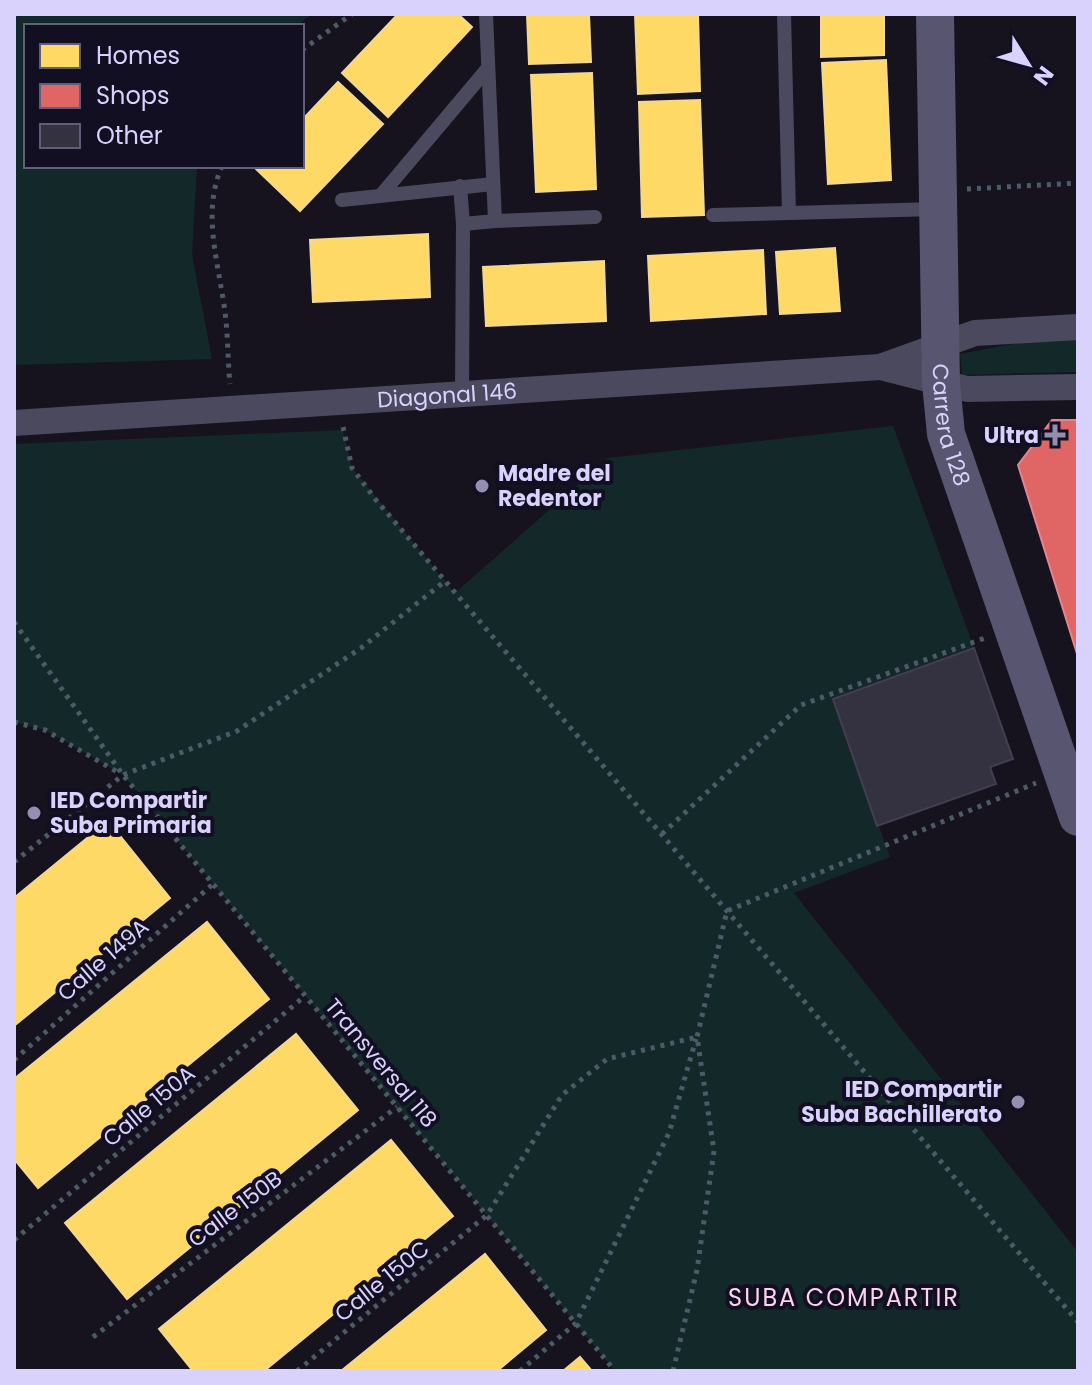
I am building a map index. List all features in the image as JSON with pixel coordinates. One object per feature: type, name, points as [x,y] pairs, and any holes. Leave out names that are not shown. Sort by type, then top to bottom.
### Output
[{"type":"street","name":"Carrera 128","points":[[935,14],[941,383],[946,434],[1078,817]]},
{"type":"street","name":"Diagonal 146","points":[[14,423],[880,367],[975,333],[1078,327]]},
{"type":"street","name":"Diagonal 146","points":[[880,367],[941,383],[991,391],[1078,387]]},
{"type":"lane","points":[[486,14],[495,221]]},
{"type":"lane","points":[[784,14],[789,213]]},
{"type":"lane","points":[[382,194],[488,68]]},
{"type":"lane","points":[[342,200],[493,184]]},
{"type":"lane","points":[[460,186],[463,224],[462,394]]},
{"type":"lane","points":[[713,215],[789,213],[940,200]]},
{"type":"lane","points":[[463,224],[595,217]]},
{"type":"path","points":[[304,49],[352,14]]},
{"type":"path","points":[[221,168],[215,182],[212,236],[226,319],[231,409]]},
{"type":"path","points":[[940,200],[1078,183]]},
{"type":"path","points":[[343,402],[344,440],[352,468],[1078,1322]]},
{"type":"path","points":[[14,862],[123,775],[237,731],[361,648],[445,581]]},
{"type":"path","name":"Transversal 118","points":[[14,622],[123,775],[615,1371]]},
{"type":"path","points":[[662,834],[801,705],[1012,627]]},
{"type":"path","points":[[14,722],[45,730],[123,775]]},
{"type":"path","points":[[727,911],[1062,772]]},
{"type":"path","name":"Calle 149A","points":[[14,1060],[213,884]]},
{"type":"path","points":[[520,1371],[576,1323],[669,1133],[697,1037],[727,911]]},
{"type":"path","name":"Calle 150A","points":[[14,1240],[305,996]]},
{"type":"path","points":[[673,1371],[697,1270],[714,1151],[697,1037]]},
{"type":"path","name":"Calle 150C","points":[[297,1371],[487,1215],[562,1095],[607,1059],[697,1037]]},
{"type":"path","name":"Calle 150B","points":[[93,1337],[397,1107]]},
{"type":"green space","points":[[14,14],[312,14],[299,24],[24,24],[24,168],[197,168],[192,255],[212,359],[14,365]]},
{"type":"green space","points":[[1078,338],[1078,372],[962,375],[960,354],[1034,340]]},
{"type":"green space","points":[[893,426],[974,648],[833,699],[890,857],[794,893],[1078,1252],[1078,1371],[615,1371],[123,775],[45,730],[14,722],[14,444],[343,430],[352,468],[455,593],[608,458]]},
{"type":"building: Homes","points":[[398,14],[458,14],[472,27],[388,117],[342,73]]},
{"type":"building: Homes","points":[[527,14],[589,14],[591,62],[529,64]]},
{"type":"building: Homes","points":[[635,14],[698,14],[700,91],[638,94]]},
{"type":"building: Homes","points":[[821,14],[884,14],[884,55],[821,57]]},
{"type":"building: Homes","points":[[886,60],[891,180],[828,184],[822,63]]},
{"type":"building: Homes","points":[[592,73],[596,189],[536,192],[531,75]]},
{"type":"building: Homes","points":[[338,82],[383,124],[300,211],[256,169],[304,168],[304,118]]},
{"type":"building: Homes","points":[[700,100],[704,215],[642,217],[639,102]]},
{"type":"building: Homes","points":[[428,234],[430,297],[313,302],[310,240]]},
{"type":"building: Homes","points":[[835,248],[840,311],[780,314],[776,252]]},
{"type":"building: Homes","points":[[763,250],[766,314],[651,321],[648,256]]},
{"type":"building: Homes","points":[[604,261],[606,321],[486,326],[483,267]]},
{"type":"building: Homes","points":[[108,821],[170,898],[14,1026],[14,898]]},
{"type":"building: Homes","points":[[207,922],[269,999],[38,1188],[14,1159],[14,1079]]},
{"type":"building: Homes","points":[[296,1034],[358,1110],[127,1299],[65,1223]]},
{"type":"building: Homes","points":[[391,1140],[453,1216],[264,1371],[193,1371],[159,1329]]},
{"type":"building: Homes","points":[[485,1254],[546,1330],[497,1371],[341,1371]]},
{"type":"building: Homes","points":[[580,1357],[592,1371],[563,1371]]},
{"type":"building: Shops","points":[[1052,420],[1078,420],[1078,657],[1018,465]]},
{"type":"building: Other","points":[[974,648],[1013,759],[990,767],[996,784],[877,826],[833,699]]},
{"type":"place","name":"Ultra","points":[[1055,435]]},
{"type":"place","name":"Madre del Redentor","points":[[482,486]]},
{"type":"place","name":"IED Compartir Suba Primaria","points":[[34,813]]},
{"type":"place","name":"IED Compartir Suba Bachillerato","points":[[1018,1102]]},
{"type":"district","name":"SUBA COMPARTIR","points":[[844,1297]]}]
